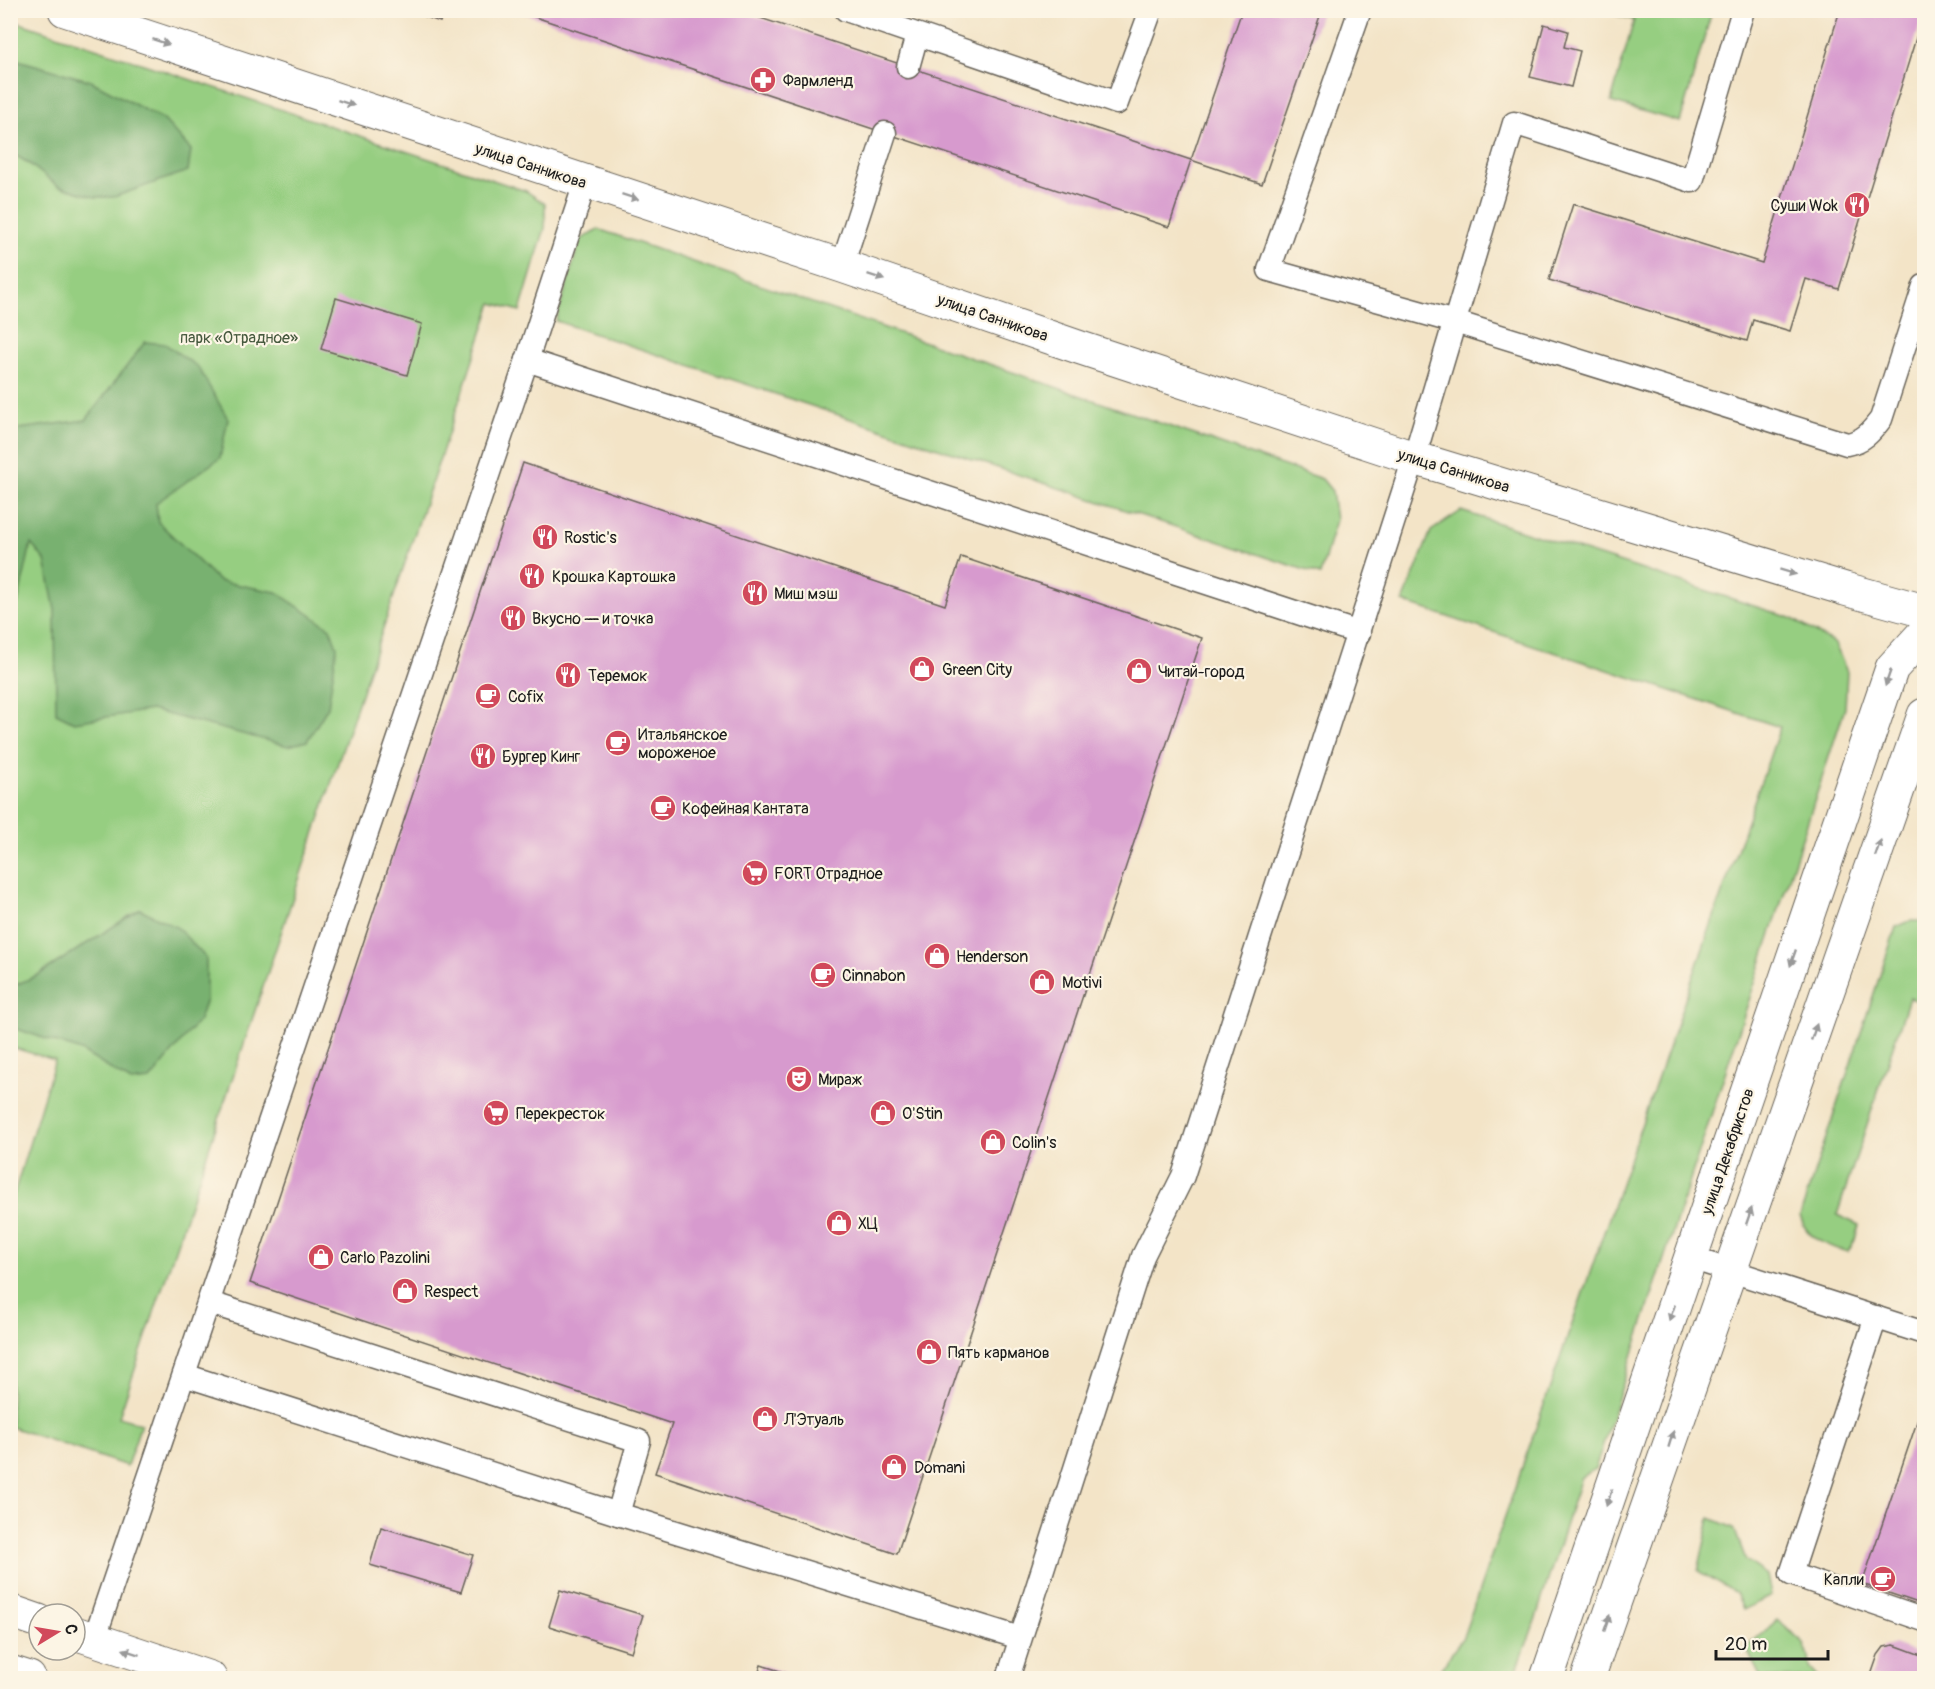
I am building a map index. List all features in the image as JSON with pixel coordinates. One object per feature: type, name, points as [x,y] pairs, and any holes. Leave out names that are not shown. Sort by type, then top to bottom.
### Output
[{"type":"main road","name":"улица Санникова","points":[[65,10],[125,20],[585,183],[842,266],[1414,458],[1924,611]]},
{"type":"main road","name":"улица Декабристов","points":[[1547,1678],[1892,668],[1924,633]]},
{"type":"main road","points":[[1587,1678],[1924,714]]},
{"type":"main road","points":[[10,1611],[27,1617]]},
{"type":"main road","points":[[87,1638],[210,1678]]},
{"type":"main road","points":[[10,1672],[29,1678]]},
{"type":"lane","points":[[846,10],[1117,103],[1151,10]]},
{"type":"lane","points":[[1360,10],[1269,270],[1455,322],[1847,444],[1868,436],[1881,419],[1924,286]]},
{"type":"lane","points":[[1008,1678],[1143,1256],[1183,1176],[1359,633],[1514,123],[1692,181],[1743,10]]},
{"type":"lane","points":[[908,67],[917,35]]},
{"type":"lane","points":[[842,266],[885,133]]},
{"type":"lane","points":[[87,1632],[210,1303],[585,183]]},
{"type":"lane","points":[[527,360],[1359,633]]},
{"type":"lane","points":[[1691,1258],[1924,1333]]},
{"type":"lane","points":[[210,1303],[639,1441],[618,1514]]},
{"type":"lane","points":[[1876,1317],[1791,1574],[1924,1620]]},
{"type":"lane","points":[[184,1375],[618,1514],[1020,1638]]},
{"type":"green space","points":[[1602,11],[1712,11],[1680,122],[1611,102],[1634,20]]},
{"type":"green space","name":"парк «Отрадное»","points":[[11,20],[526,191],[545,204],[545,228],[520,311],[492,303],[119,1417],[141,1424],[127,1466],[11,1427],[11,1203],[55,1060],[10,1047]]},
{"type":"green space","points":[[11,58],[91,81],[164,120],[191,150],[188,171],[114,197],[95,197],[58,186],[27,162],[11,153]]},
{"type":"green space","points":[[598,229],[1322,479],[1332,491],[1336,520],[1320,575],[556,321],[580,240]]},
{"type":"green space","points":[[145,342],[165,344],[198,367],[228,419],[220,458],[156,503],[158,522],[219,581],[276,592],[330,628],[337,647],[328,707],[307,741],[288,746],[151,710],[74,722],[56,713],[55,610],[45,560],[31,544],[18,602],[11,613],[11,430],[86,420]]},
{"type":"green space","points":[[1461,511],[1791,618],[1835,644],[1847,672],[1845,708],[1595,1469],[1581,1477],[1534,1624],[1514,1678],[1432,1678],[1463,1637],[1780,727],[1403,602],[1431,531]]},
{"type":"green space","points":[[140,909],[178,928],[206,958],[206,1000],[199,1020],[150,1080],[131,1082],[81,1051],[11,1027],[11,984],[18,984],[38,975]]},
{"type":"green space","points":[[1910,921],[1924,921],[1924,1003],[1909,998],[1837,1215],[1859,1225],[1855,1240],[1848,1252],[1819,1241],[1805,1227],[1800,1216],[1896,927]]},
{"type":"green space","points":[[1710,1518],[1734,1528],[1746,1560],[1767,1575],[1771,1596],[1743,1610],[1736,1593],[1698,1571]]},
{"type":"green space","points":[[1777,1620],[1803,1642],[1809,1657],[1810,1668],[1819,1678],[1761,1678],[1746,1648]]},
{"type":"building","points":[[407,10],[444,10],[440,22]]},
{"type":"building","points":[[514,10],[736,10],[1191,160],[1169,227]]},
{"type":"building","points":[[1242,10],[1322,10],[1262,184],[1191,160]]},
{"type":"building","points":[[1840,10],[1924,10],[1924,12],[1839,289],[1806,279],[1790,331],[1753,320],[1747,341],[1549,280],[1573,204],[1762,263]]},
{"type":"building","points":[[1544,24],[1568,31],[1564,47],[1580,51],[1571,87],[1530,77]]},
{"type":"building","points":[[336,298],[422,324],[407,375],[321,349]]},
{"type":"building","name":"FORT Отрадное","points":[[523,463],[945,605],[961,557],[1202,638],[897,1554],[655,1473],[672,1424],[250,1283]]},
{"type":"building","points":[[1924,1401],[1924,1605],[1862,1584]]},
{"type":"building","points":[[381,1527],[473,1555],[461,1592],[370,1565]]},
{"type":"building","points":[[560,1590],[643,1615],[631,1652],[549,1626]]},
{"type":"building","points":[[1894,1645],[1924,1656],[1924,1678],[1870,1678],[1878,1655],[1884,1647]]},
{"type":"building","points":[[761,1665],[802,1678],[757,1678]]},
{"type":"place","name":"Фармленд","points":[[763,80]]},
{"type":"place","name":"Суши Wok","points":[[1857,205]]},
{"type":"place","name":"Rostic's","points":[[545,537]]},
{"type":"place","name":"Крошка Картошка","points":[[532,576]]},
{"type":"place","name":"Миш мэш","points":[[755,593]]},
{"type":"place","name":"Вкусно — и точка","points":[[513,618]]},
{"type":"place","name":"Green City","points":[[922,669]]},
{"type":"place","name":"Читай-город","points":[[1139,671]]},
{"type":"place","name":"Теремок","points":[[568,675]]},
{"type":"place","name":"Cofix","points":[[488,696]]},
{"type":"place","name":"Итальянское мороженое","points":[[618,743]]},
{"type":"place","name":"Бургер Кинг","points":[[483,756]]},
{"type":"place","name":"Кофейная Кантата","points":[[663,808]]},
{"type":"place","name":"FORT Отрадное","points":[[755,873]]},
{"type":"place","name":"Henderson","points":[[937,956]]},
{"type":"place","name":"Cinnabon","points":[[823,975]]},
{"type":"place","name":"Motivi","points":[[1042,982]]},
{"type":"place","name":"Мираж","points":[[799,1079]]},
{"type":"place","name":"Перекресток","points":[[496,1113]]},
{"type":"place","name":"O'Stin","points":[[883,1113]]},
{"type":"place","name":"Colin's","points":[[993,1142]]},
{"type":"place","name":"ХЦ","points":[[839,1223]]},
{"type":"place","name":"Carlo Pazolini","points":[[321,1257]]},
{"type":"place","name":"Respect","points":[[405,1291]]},
{"type":"place","name":"Пять карманов","points":[[929,1352]]},
{"type":"place","name":"Л'Этуаль","points":[[765,1419]]},
{"type":"place","name":"Domani","points":[[894,1467]]},
{"type":"place","name":"Капли","points":[[1883,1579]]}]
